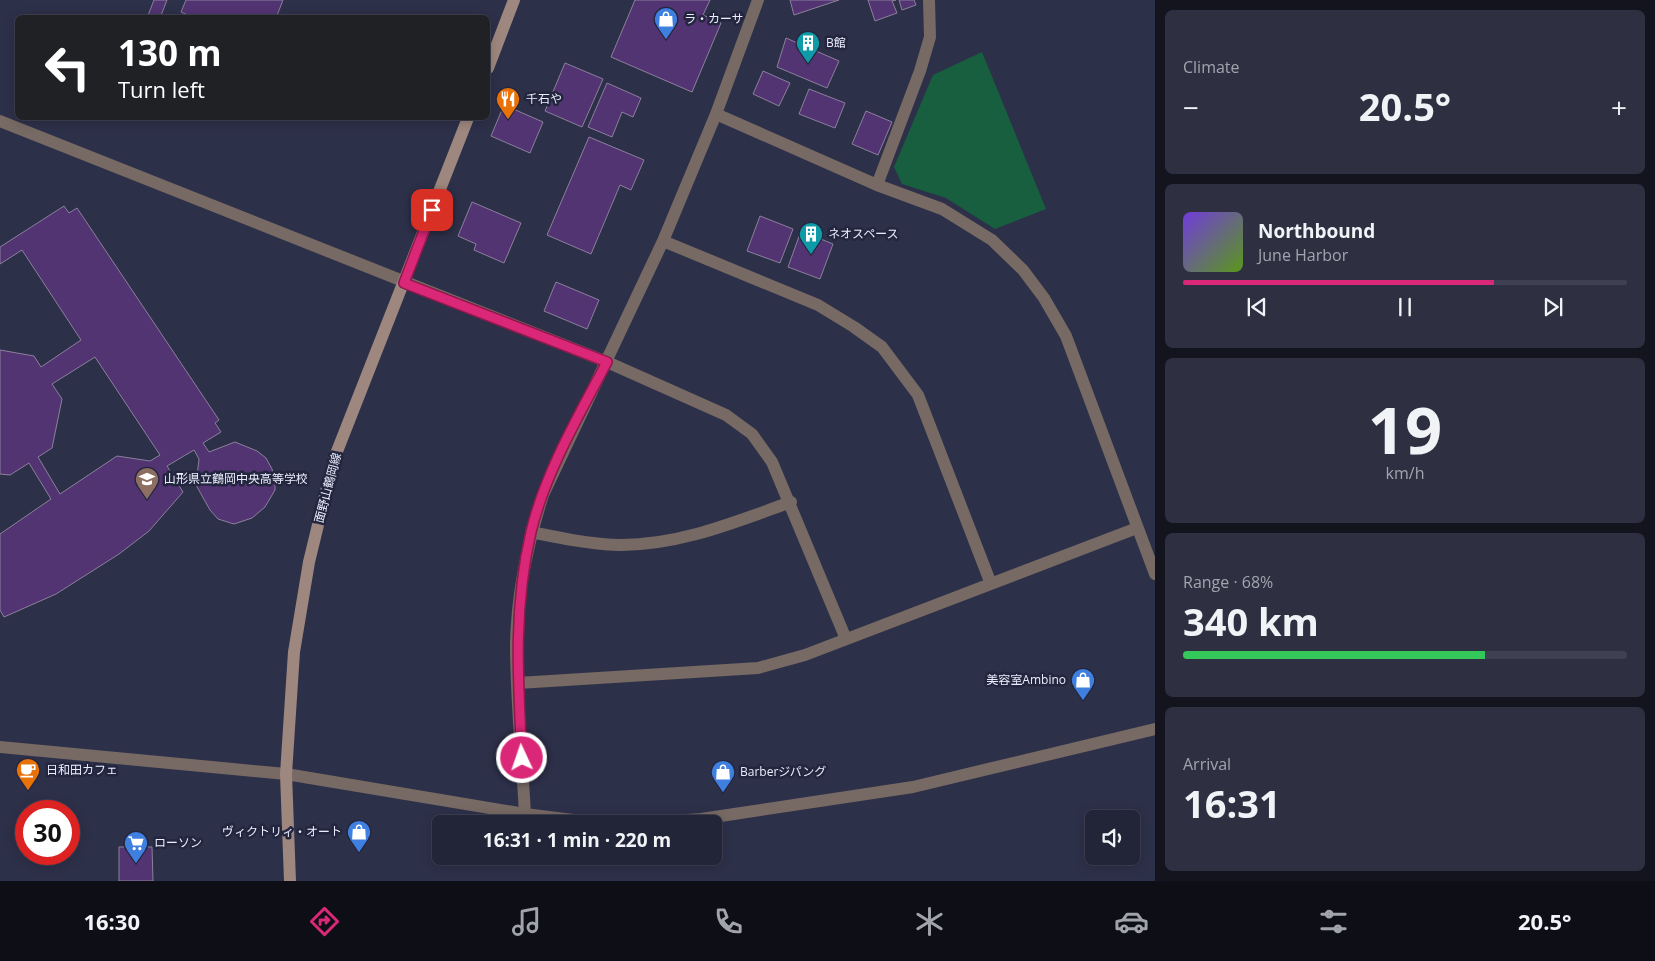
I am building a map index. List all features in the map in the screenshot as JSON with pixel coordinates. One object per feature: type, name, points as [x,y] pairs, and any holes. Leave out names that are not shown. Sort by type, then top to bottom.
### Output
[{"type":"main road","points":[[490,63],[514,0]]},
{"type":"main road","name":"面野山鶴岡線","points":[[290,881],[286,774],[294,652],[311,552],[334,458],[467,120]]},
{"type":"street","points":[[525,814],[516,643],[521,592],[531,532],[543,495],[663,241],[716,114],[758,0]]},
{"type":"street","points":[[877,185],[920,71],[930,37],[929,0]]},
{"type":"street","points":[[716,114],[877,185],[942,209],[992,240],[1023,270],[1044,298],[1066,336],[1136,528],[1155,574]]},
{"type":"street","points":[[0,121],[607,362],[726,415],[752,434],[772,462],[791,502],[846,639]]},
{"type":"street","points":[[663,241],[818,306],[854,327],[882,347],[918,395],[991,584]]},
{"type":"street","points":[[531,532],[569,540],[618,545],[665,541],[716,528],[791,502]]},
{"type":"street","points":[[518,683],[758,668],[805,655],[1136,528]]},
{"type":"street","points":[[722,816],[801,806],[914,787],[1155,729]]},
{"type":"street","points":[[0,747],[286,774],[533,815]]},
{"type":"green space","points":[[982,52],[1046,209],[995,229],[946,198],[902,184],[894,167],[933,75]]},
{"type":"building","points":[[154,0],[167,0],[161,15],[148,15]]},
{"type":"building","points":[[186,0],[283,0],[277,15],[188,15],[181,12]]},
{"type":"building","name":"ラ・カーサ","points":[[635,0],[710,0],[703,15],[721,23],[692,92],[611,57]]},
{"type":"building","points":[[790,0],[839,0],[794,15]]},
{"type":"building","points":[[868,0],[896,0],[892,1],[897,13],[875,21]]},
{"type":"building","points":[[899,0],[914,0],[916,5],[902,10]]},
{"type":"building","name":"B館","points":[[786,38],[839,61],[827,88],[777,67]]},
{"type":"building","points":[[565,63],[603,79],[582,127],[545,111]]},
{"type":"building","points":[[763,71],[790,83],[779,106],[753,94]]},
{"type":"building","points":[[607,83],[641,98],[633,117],[622,112],[612,137],[588,127]]},
{"type":"building","points":[[809,89],[845,103],[835,128],[799,114]]},
{"type":"building","points":[[504,105],[543,122],[530,153],[491,136]]},
{"type":"building","points":[[866,111],[892,122],[878,155],[852,144]]},
{"type":"building","points":[[589,137],[644,160],[631,190],[620,185],[591,254],[547,235]]},
{"type":"building","points":[[472,202],[521,223],[504,263],[474,250],[476,244],[458,236]]},
{"type":"building","points":[[64,206],[69,213],[77,208],[219,420],[215,423],[221,432],[203,443],[209,452],[235,442],[257,451],[266,458],[272,469],[275,490],[265,507],[252,518],[234,524],[218,519],[210,510],[196,485],[199,459],[194,450],[167,466],[183,492],[149,531],[119,554],[56,594],[4,617],[0,610],[0,534],[51,499],[29,463],[10,475],[0,474],[0,350],[34,356],[41,367],[81,340],[22,250],[0,264],[0,247]],"holes":[[[95,357],[160,455],[150,461],[117,456],[60,494],[38,457],[52,448],[62,399],[52,384]]]},
{"type":"building","points":[[760,216],[793,229],[780,263],[747,251]]},
{"type":"building","name":"ネオスペース","points":[[801,231],[833,244],[820,279],[788,267]]},
{"type":"building","points":[[556,282],[599,300],[587,329],[544,311]]},
{"type":"building","name":"ローソン","points":[[119,847],[152,847],[153,881],[119,881]]},
{"type":"place","name":"ラ・カーサ","points":[[666,40]]},
{"type":"place","name":"B館","points":[[808,64]]},
{"type":"place","name":"千石や","points":[[508,120]]},
{"type":"place","name":"ネオスペース","points":[[811,255]]},
{"type":"place","name":"山形県立鶴岡中央高等学校","points":[[147,500]]},
{"type":"place","name":"美容室Ambino","points":[[1083,701]]},
{"type":"place","name":"日和田カフェ","points":[[28,791]]},
{"type":"place","name":"Barberジパング","points":[[723,793]]},
{"type":"place","name":"ヴィクトリィ・オート","points":[[359,853]]},
{"type":"place","name":"ローソン","points":[[136,864]]},
{"type":"route","points":[[432,210],[404,283],[607,362],[578,418],[543,495],[531,532],[521,592],[516,643],[522,758]]}]
